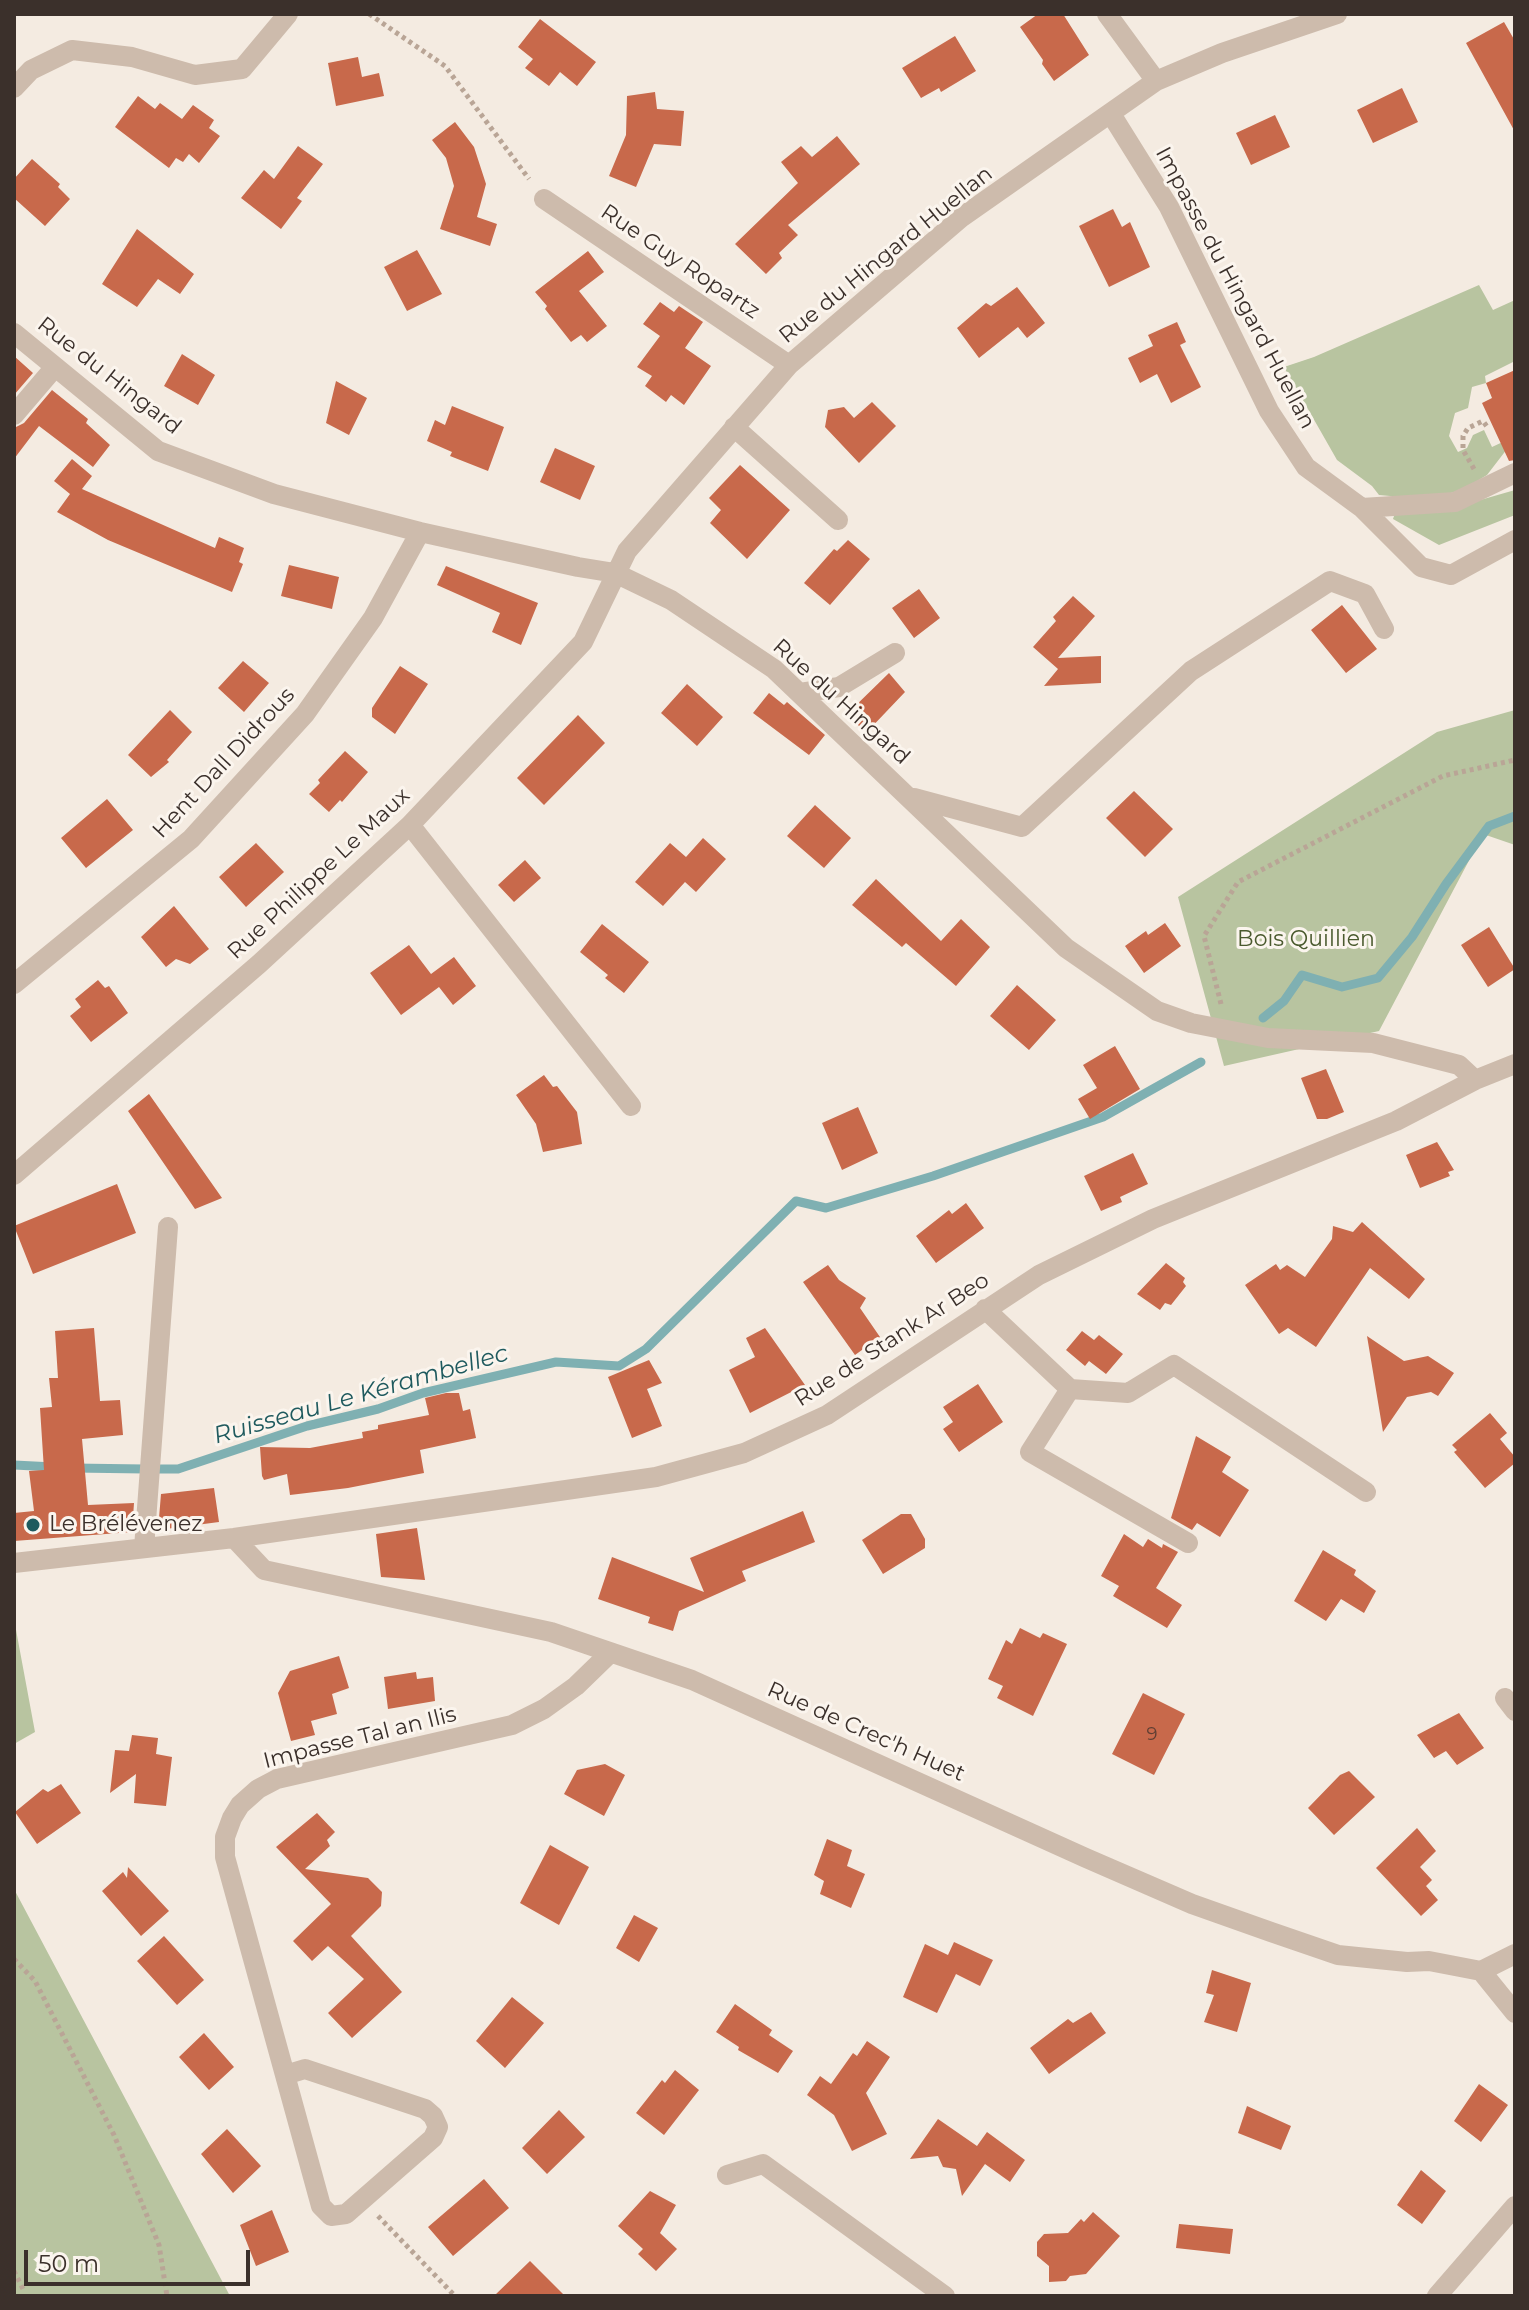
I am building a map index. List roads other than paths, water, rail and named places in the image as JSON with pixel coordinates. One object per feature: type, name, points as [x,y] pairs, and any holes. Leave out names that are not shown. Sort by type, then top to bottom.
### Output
[{"type":"street","points":[[14,88],[31,70],[72,50],[132,57],[195,75],[242,69],[288,14]]},
{"type":"street","points":[[1107,14],[1156,81]]},
{"type":"street","name":"Rue du Hingard Huellan","points":[[615,573],[627,551],[789,365],[962,217],[1156,81],[1222,53],[1337,14]]},
{"type":"street","name":"Impasse du Hingard Huellan","points":[[1111,114],[1169,207],[1269,411],[1306,467],[1362,508],[1421,567],[1451,575],[1515,540]]},
{"type":"street","name":"Rue Guy Ropartz","points":[[544,199],[789,365]]},
{"type":"street","name":"Rue du Hingard","points":[[14,333],[158,451],[274,494],[420,532],[615,573],[671,600],[774,669],[1066,948],[1157,1011],[1191,1023],[1268,1038],[1373,1043],[1459,1065],[1475,1080]]},
{"type":"street","points":[[14,415],[55,367]]},
{"type":"street","points":[[734,427],[838,520]]},
{"type":"street","points":[[1362,508],[1415,507],[1455,502],[1514,474]]},
{"type":"street","name":"Hent Dall Didrous","points":[[14,984],[191,839],[305,714],[373,618],[420,532]]},
{"type":"street","name":"Rue Philippe Le Maux","points":[[14,1175],[259,964],[410,825],[583,642],[615,573]]},
{"type":"street","points":[[910,797],[1022,827],[1191,671],[1330,581],[1365,594],[1384,629]]},
{"type":"street","points":[[800,693],[839,687],[895,653]]},
{"type":"street","points":[[410,825],[631,1106]]},
{"type":"street","name":"Rue de Stank Ar Beo","points":[[14,1563],[234,1538],[656,1477],[744,1453],[827,1415],[1039,1275],[1153,1219],[1396,1121],[1475,1080],[1515,1064]]},
{"type":"street","points":[[144,1548],[168,1227]]},
{"type":"street","points":[[985,1309],[1070,1389],[1128,1393],[1174,1365],[1366,1492]]},
{"type":"street","points":[[1070,1389],[1030,1452],[1188,1543]]},
{"type":"street","name":"Rue de Crec'h Huet","points":[[234,1538],[264,1570],[551,1632],[692,1680],[1192,1904],[1338,1955],[1407,1962],[1429,1961],[1481,1971]]},
{"type":"street","name":"Impasse Tal an Ilis","points":[[285,2075],[305,2069],[425,2109],[438,2127],[433,2138],[346,2214],[331,2216],[321,2206],[225,1857],[225,1837],[240,1805],[258,1789],[277,1779],[512,1725],[544,1709],[576,1686],[610,1653]]},
{"type":"street","points":[[1515,1954],[1481,1971],[1515,2013]]},
{"type":"street","points":[[727,2175],[763,2164],[945,2296]]},
{"type":"street","points":[[1437,2296],[1515,2206]]},
{"type":"waterway","name":"Ruisseau Le Kérambellec","points":[[1263,1018],[1284,1001],[1302,975],[1342,987],[1378,978],[1412,937],[1489,826],[1515,816]]},
{"type":"waterway","name":"Ruisseau Le Kérambellec","points":[[158,1469],[178,1469],[307,1426],[378,1409],[423,1393],[556,1362],[619,1366],[646,1349],[796,1201],[826,1208],[933,1176],[1103,1117],[1201,1062]]},
{"type":"waterway","name":"Ruisseau Le Kérambellec","points":[[14,1465],[54,1467]]},
{"type":"waterway","name":"Ruisseau Le Kérambellec","points":[[73,1468],[145,1469]]},
{"type":"place","name":"Le Brélévenez","points":[[33,1525]]},
{"type":"park label","name":"Bois Quillien","points":[[1306,940]]}]
